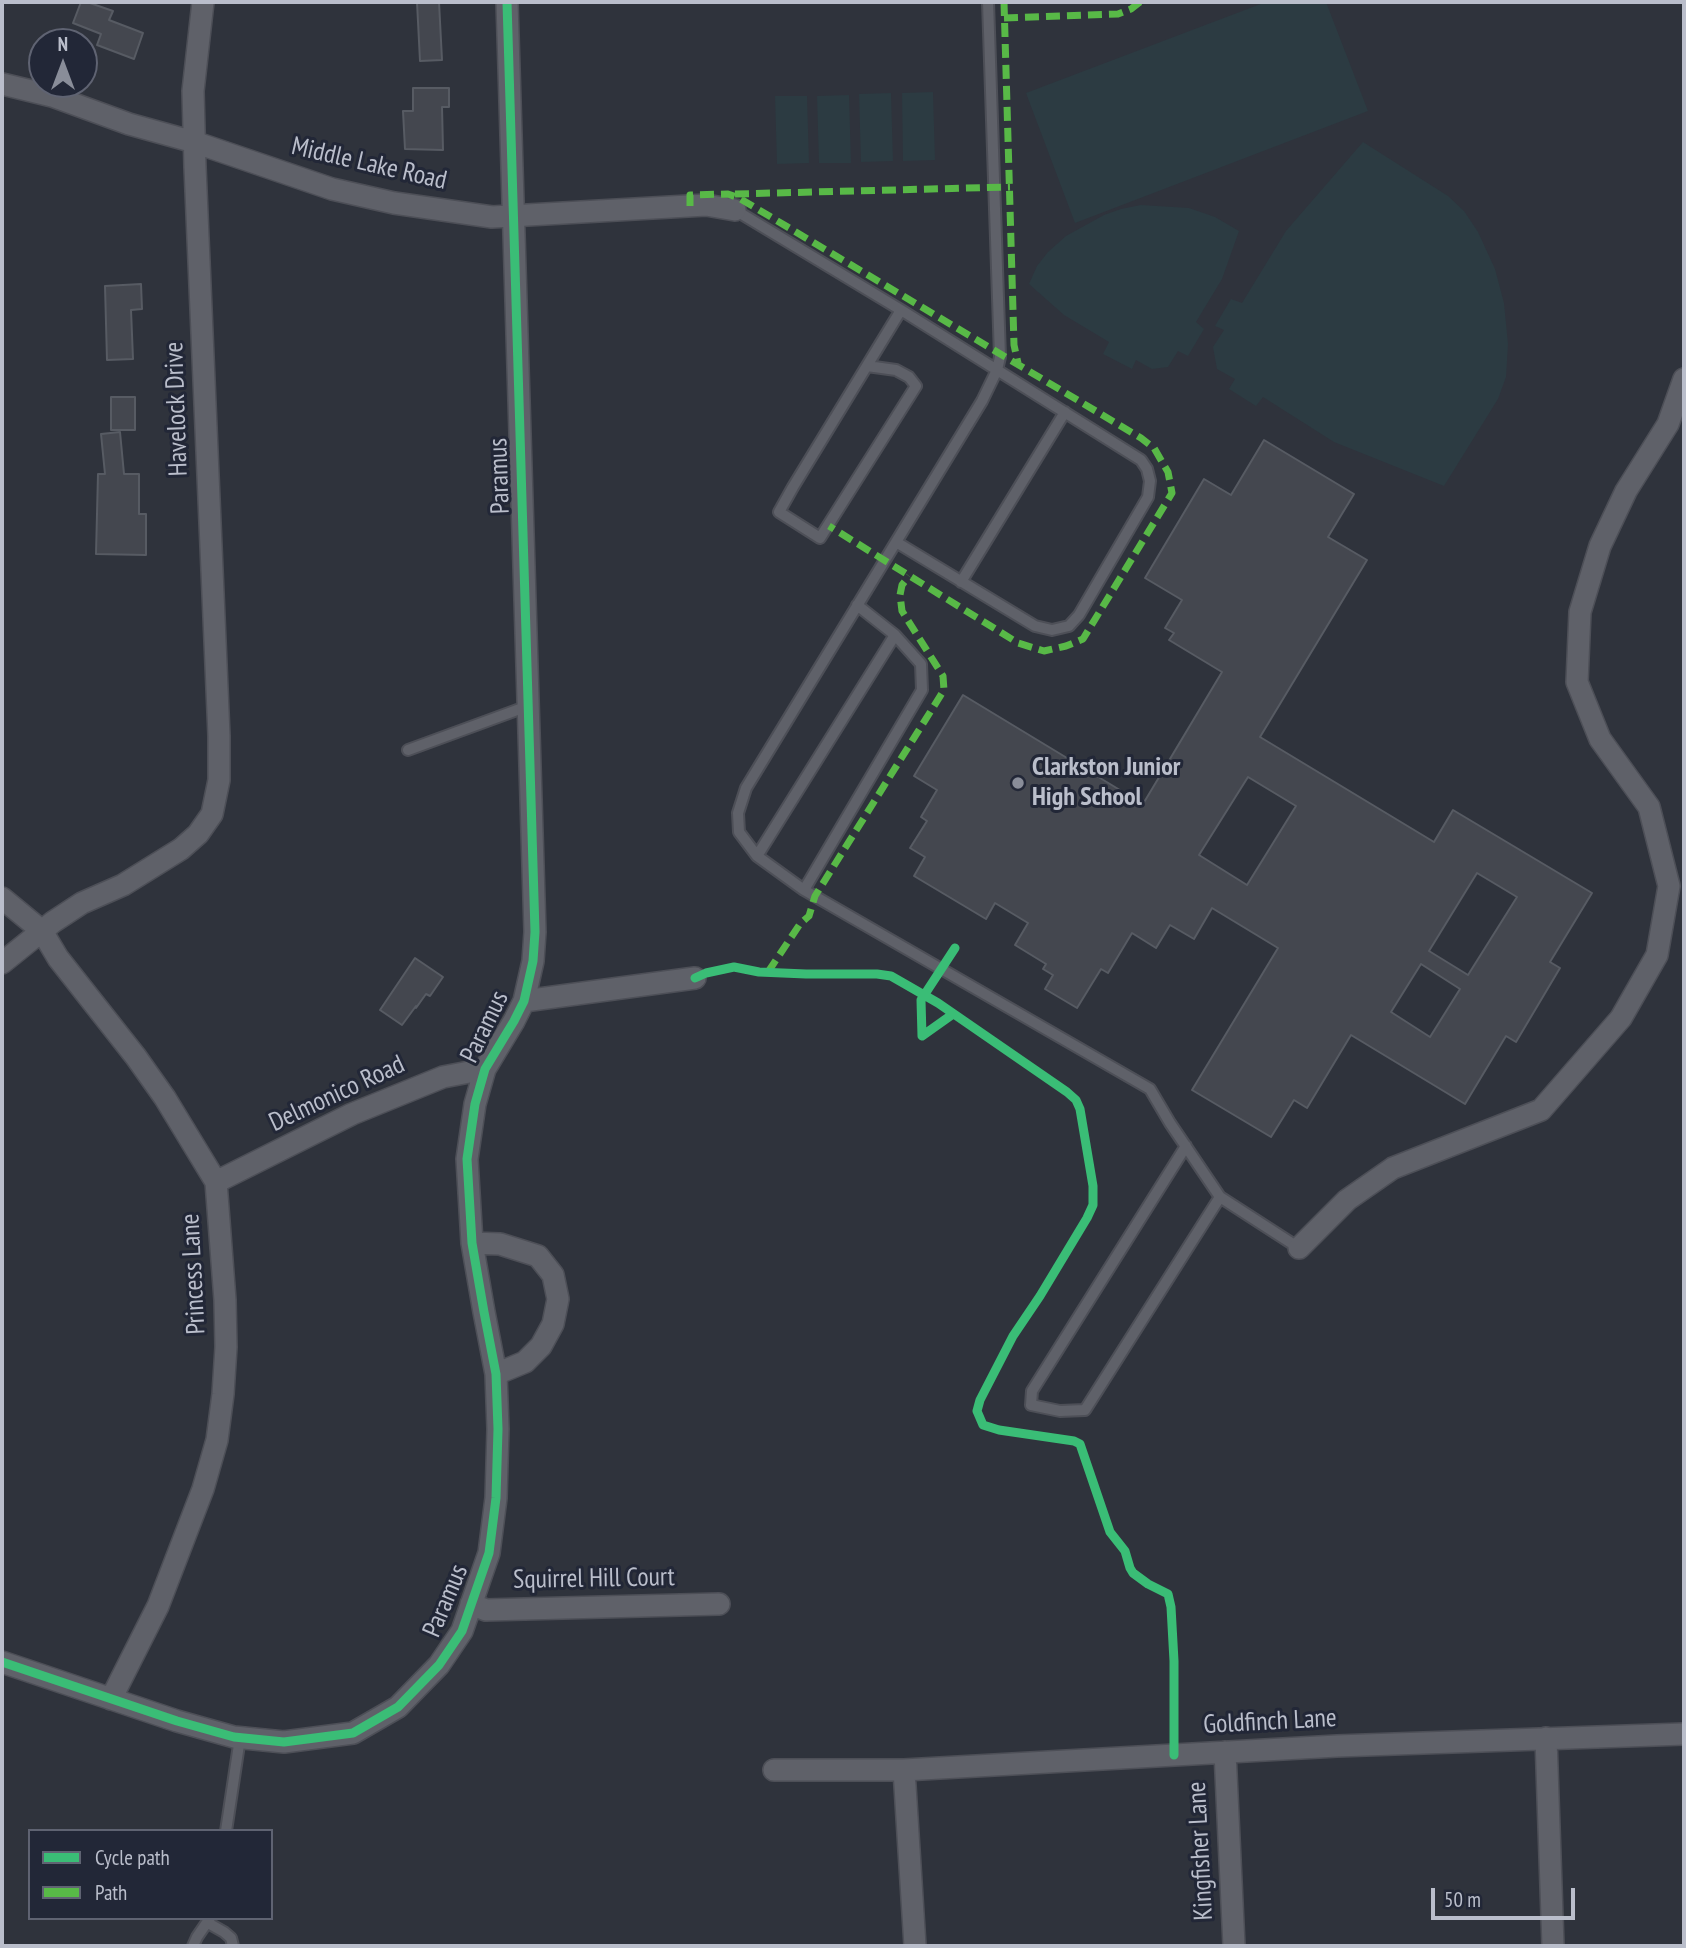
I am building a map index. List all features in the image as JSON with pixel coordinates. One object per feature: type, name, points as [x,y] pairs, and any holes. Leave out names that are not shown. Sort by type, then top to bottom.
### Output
[{"type":"street","name":"Havelock Drive","points":[[42,931],[82,903],[123,885],[181,849],[198,834],[212,814],[219,780],[193,91],[204,2]]},
{"type":"street","name":"Paramus","points":[[2,1662],[177,1721],[240,1738],[284,1742],[353,1732],[398,1707],[439,1665],[462,1631],[489,1553],[496,1498],[496,1374],[472,1243],[467,1159],[475,1104],[485,1069],[524,1001],[533,961],[535,932],[507,2]]},
{"type":"street","name":"Middle Lake Road","points":[[2,84],[52,96],[129,124],[194,142],[332,189],[394,203],[492,217],[706,205],[735,210]]},
{"type":"street","points":[[1299,1248],[1347,1200],[1393,1168],[1541,1110],[1620,1018],[1657,955],[1669,886],[1649,807],[1600,739],[1577,681],[1580,612],[1600,546],[1626,491],[1668,424],[1684,379]]},
{"type":"street","name":"Princess Lane","points":[[2,898],[42,931],[58,958],[144,1067],[216,1182],[226,1347],[217,1440],[203,1489],[159,1606],[111,1699]]},
{"type":"street","points":[[2,963],[42,931]]},
{"type":"street","points":[[524,1001],[695,978]]},
{"type":"street","name":"Delmonico Road","points":[[216,1182],[352,1114],[443,1077],[485,1069]]},
{"type":"street","points":[[472,1243],[500,1244],[538,1256],[553,1275],[558,1299],[553,1324],[541,1346],[526,1362],[496,1374]]},
{"type":"street","name":"Squirrel Hill Court","points":[[471,1604],[486,1609],[719,1604]]},
{"type":"street","name":"Goldfinch Lane","points":[[774,1770],[904,1770],[1225,1752],[1684,1734]]},
{"type":"street","points":[[1546,1738],[1553,1946]]},
{"type":"street","name":"Kingfisher Lane","points":[[1225,1752],[1234,1946]]},
{"type":"street","points":[[904,1770],[915,1946]]},
{"type":"lane","points":[[988,2],[1000,357],[997,370],[982,401],[746,788],[738,813],[739,832],[757,856],[804,890],[1150,1089],[1220,1197],[1299,1248]]},
{"type":"lane","points":[[735,210],[1065,412],[1141,460],[1147,469],[1150,481],[1148,497],[1079,615],[1069,626],[1052,630],[1035,626],[896,542]]},
{"type":"lane","points":[[867,366],[896,370],[909,377],[916,386],[820,538],[779,512],[867,366],[901,310]]},
{"type":"lane","points":[[961,582],[1065,412]]},
{"type":"lane","points":[[804,890],[922,690],[921,664],[895,635],[857,605]]},
{"type":"lane","points":[[757,856],[895,635]]},
{"type":"lane","points":[[408,750],[528,706]]},
{"type":"lane","points":[[1186,1146],[1032,1391],[1031,1405],[1060,1411],[1085,1410],[1220,1197]]},
{"type":"lane","points":[[226,1829],[240,1738]]},
{"type":"lane","points":[[193,1946],[209,1921],[231,1938],[233,1946]]},
{"type":"shaded area","points":[[1266,2],[1326,2],[1368,111],[1075,223],[1026,93]]},
{"type":"shaded area","points":[[933,92],[935,160],[903,161],[902,93]]},
{"type":"shaded area","points":[[891,93],[893,161],[861,162],[859,94]]},
{"type":"shaded area","points":[[849,95],[851,163],[819,163],[817,96]]},
{"type":"shaded area","points":[[775,96],[807,96],[809,163],[777,164]]},
{"type":"shaded area","points":[[1363,142],[1448,196],[1464,211],[1478,232],[1495,269],[1504,303],[1508,344],[1506,377],[1498,399],[1444,486],[1334,442],[1263,397],[1256,406],[1229,389],[1235,379],[1217,369],[1213,347],[1224,330],[1215,326],[1231,299],[1242,303],[1286,231]]},
{"type":"shaded area","points":[[1141,205],[1189,208],[1215,217],[1239,231],[1222,279],[1196,322],[1204,329],[1188,356],[1178,351],[1168,367],[1152,369],[1136,360],[1132,369],[1103,354],[1109,342],[1064,315],[1029,284],[1037,266],[1066,236],[1104,215]]},
{"type":"building","points":[[81,2],[113,11],[109,20],[143,33],[134,59],[98,45],[101,34],[98,33],[98,28],[86,28],[73,23]]},
{"type":"building","points":[[417,2],[439,2],[442,60],[420,61]]},
{"type":"building","points":[[413,88],[449,88],[449,107],[442,107],[443,150],[405,149],[403,111],[413,111]]},
{"type":"building","points":[[141,284],[142,309],[131,310],[133,359],[107,360],[105,286]]},
{"type":"building","points":[[111,397],[135,397],[135,430],[111,430]]},
{"type":"building","points":[[120,432],[124,474],[139,474],[139,514],[146,514],[146,555],[96,554],[98,474],[105,474],[101,434]]},
{"type":"building","name":"Clarkston Junior High School","points":[[1264,440],[1354,494],[1328,537],[1367,560],[1260,737],[1434,842],[1453,810],[1592,893],[1550,962],[1560,968],[1516,1042],[1506,1036],[1465,1104],[1351,1035],[1307,1108],[1294,1100],[1271,1137],[1192,1090],[1278,948],[1212,908],[1194,939],[1170,925],[1156,948],[1132,933],[1108,973],[1101,969],[1077,1008],[1045,989],[1053,975],[1043,969],[1046,964],[1015,945],[1028,923],[995,903],[986,919],[914,876],[925,857],[910,848],[927,821],[921,817],[937,790],[914,776],[963,695],[1143,804],[1222,672],[1169,640],[1174,633],[1165,628],[1182,600],[1145,578],[1204,479],[1231,495]],"holes":[[[1248,777],[1296,806],[1247,885],[1199,855]],[[1477,873],[1517,897],[1468,975],[1429,951]],[[1421,964],[1460,989],[1430,1037],[1391,1012]]]},
{"type":"building","points":[[415,958],[443,977],[430,996],[426,994],[402,1025],[380,1010]]},
{"type":"marked path","points":[[1004,2],[1014,345],[1018,363]]},
{"type":"marked path","points":[[1004,18],[1118,14],[1140,2]]},
{"type":"marked path","points":[[735,194],[1010,187]]},
{"type":"marked path","points":[[690,206],[690,195],[728,194],[739,198],[1141,438],[1154,448],[1168,472],[1172,493],[1083,639],[1044,651],[1018,643],[829,526]]},
{"type":"marked path","points":[[768,972],[800,924],[809,916],[815,896],[944,690],[943,676],[902,611],[900,595],[902,585],[909,576]]},
{"type":"cycle path","points":[[2,1662],[177,1721],[234,1737],[284,1742],[353,1733],[398,1707],[439,1665],[462,1631],[489,1553],[496,1498],[496,1374],[472,1243],[467,1159],[475,1104],[485,1069],[524,1001],[533,961],[535,932],[507,2]]},
{"type":"cycle path","points":[[953,1014],[922,1036],[921,1000],[955,948]]},
{"type":"cycle path","points":[[695,978],[734,967],[759,972],[891,976],[938,1003],[1076,1100],[1080,1109],[1093,1186],[1093,1205],[1040,1296],[1013,1336],[977,1411],[983,1425],[1080,1444],[1110,1532],[1125,1551],[1130,1568],[1148,1584],[1168,1594],[1174,1661],[1174,1755]]},
{"type":"place","name":"Clarkston Junior High School","points":[[1018,783]]}]
